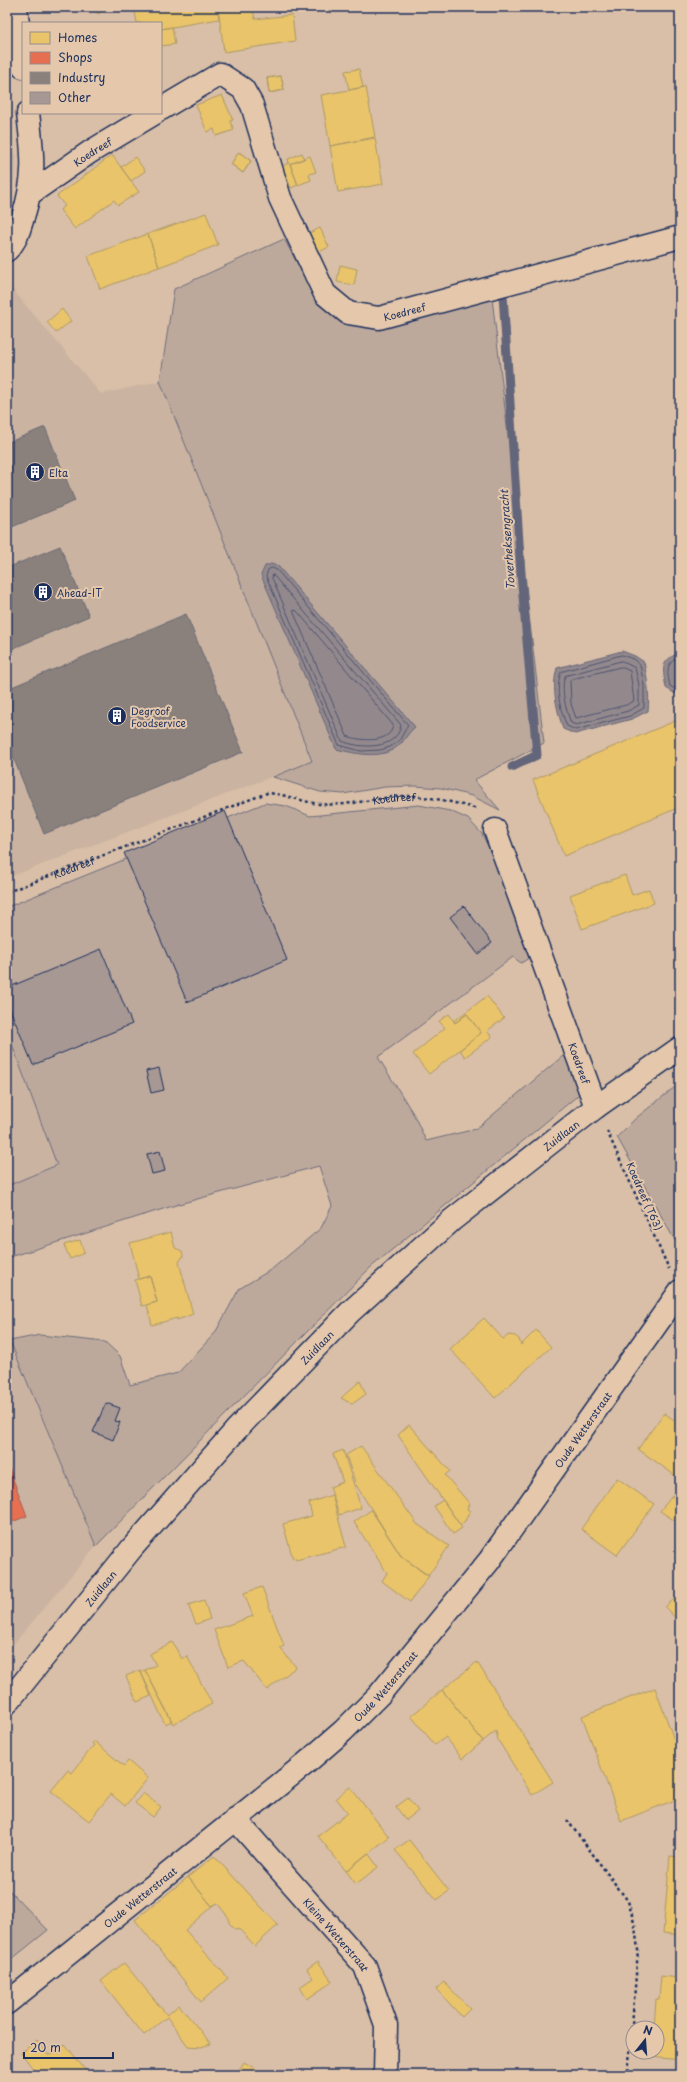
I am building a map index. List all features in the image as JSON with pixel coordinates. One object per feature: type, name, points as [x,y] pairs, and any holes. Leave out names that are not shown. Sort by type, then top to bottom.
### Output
[{"type":"street","points":[[16,7],[22,58]]},
{"type":"street","name":"Koedreef","points":[[162,108],[220,74],[243,90],[252,105],[280,198],[325,294],[348,313],[379,318],[680,237]]},
{"type":"street","points":[[7,250],[16,242],[30,193],[34,160],[28,114]]},
{"type":"street","name":"Koedreef","points":[[30,193],[90,152],[153,114]]},
{"type":"street","name":"Koedreef","points":[[495,830],[596,1107]]},
{"type":"street","name":"Zuidlaan","points":[[7,1703],[132,1548],[236,1430],[350,1312],[452,1220],[596,1107],[680,1048]]},
{"type":"street","name":"Oude Wetterstraat","points":[[7,2003],[305,1764],[343,1731],[379,1695],[489,1561],[680,1292]]},
{"type":"street","name":"Kleine Wetterstraat","points":[[235,1819],[365,1966],[386,2025],[385,2075]]},
{"type":"path","name":"Koedreef","points":[[7,892],[267,793],[284,794],[320,804],[371,802],[405,796],[439,799],[474,808],[495,830]]},
{"type":"path","name":"Koedreef (T63)","points":[[596,1107],[680,1292]]},
{"type":"path","points":[[568,1820],[628,1900],[635,1926],[638,1950],[628,2075]]},
{"type":"shaded area","points":[[7,81],[16,165],[7,218]]},
{"type":"shaded area","points":[[284,239],[315,295],[331,312],[492,298],[544,743],[474,780],[500,810],[472,796],[441,788],[415,786],[385,787],[343,794],[320,792],[273,777],[312,761],[160,381],[174,289]],"holes":[[[265,566],[414,727],[406,735],[402,743]]]},
{"type":"shaded area","points":[[7,283],[101,394],[160,381],[313,761],[7,878]]},
{"type":"shaded area","points":[[265,803],[286,806],[310,816],[419,805],[450,811],[468,819],[482,834],[496,863],[529,958],[521,963],[513,957],[378,1057],[414,1115],[426,1141],[476,1129],[564,1055],[582,1092],[370,1268],[96,1546],[10,1341],[40,1335],[105,1342],[120,1356],[130,1385],[178,1373],[215,1333],[239,1289],[272,1269],[321,1228],[332,1206],[319,1166],[179,1204],[7,1258],[7,1186],[57,1165],[7,1031],[7,907]]},
{"type":"shaded area","points":[[7,1031],[58,1165],[7,1186]]},
{"type":"shaded area","points":[[680,1083],[680,1245],[678,1246],[617,1137],[636,1118]]},
{"type":"shaded area","points":[[7,1333],[96,1546],[7,1652]]},
{"type":"shaded area","points":[[7,1888],[48,1930],[7,1963]]},
{"type":"water","points":[[271,564],[278,566],[415,727],[394,749],[379,754],[370,755],[336,749],[261,575],[265,566]]},
{"type":"water","points":[[622,651],[635,656],[644,662],[648,692],[648,711],[632,719],[575,734],[563,729],[555,691],[555,676],[557,668]]},
{"type":"water","points":[[680,653],[680,693],[674,693],[666,688],[664,666],[669,659]]},
{"type":"building: Homes","points":[[53,7],[65,7],[62,11],[54,11]]},
{"type":"building: Homes","points":[[81,7],[104,7],[99,14],[91,8],[81,9]]},
{"type":"building: Homes","points":[[168,7],[217,7],[219,19],[162,29],[162,22],[137,22],[135,12]]},
{"type":"building: Homes","points":[[218,7],[252,7],[255,19],[292,15],[295,41],[224,52]]},
{"type":"building: Homes","points":[[172,27],[175,44],[162,46],[162,29]]},
{"type":"building: Homes","points":[[359,69],[363,87],[349,90],[345,71]]},
{"type":"building: Homes","points":[[281,76],[284,90],[269,93],[267,78]]},
{"type":"building: Homes","points":[[281,76],[284,90],[269,93],[267,78]]},
{"type":"building: Homes","points":[[366,87],[375,137],[330,146],[321,95]]},
{"type":"building: Homes","points":[[222,95],[233,120],[230,121],[234,130],[216,136],[214,129],[207,132],[196,105]]},
{"type":"building: Homes","points":[[375,138],[383,184],[338,192],[330,146]]},
{"type":"building: Homes","points":[[239,152],[251,161],[243,173],[231,164]]},
{"type":"building: Homes","points":[[239,152],[251,161],[243,173],[231,164]]},
{"type":"building: Homes","points":[[302,153],[304,159],[290,164],[298,185],[291,188],[282,166],[289,163],[288,159]]},
{"type":"building: Homes","points":[[112,155],[139,192],[118,205],[114,200],[75,229],[60,210],[65,206],[57,196]]},
{"type":"building: Homes","points":[[310,156],[316,172],[309,174],[311,180],[298,185],[290,164]]},
{"type":"building: Homes","points":[[135,157],[145,171],[131,181],[121,167]]},
{"type":"building: Homes","points":[[206,213],[218,245],[159,267],[148,234]]},
{"type":"building: Homes","points":[[320,228],[329,247],[317,253],[307,234]]},
{"type":"building: Homes","points":[[148,234],[159,267],[100,289],[88,256]]},
{"type":"building: Homes","points":[[340,265],[357,269],[354,285],[337,282]]},
{"type":"building: Homes","points":[[62,309],[71,321],[56,333],[47,322]]},
{"type":"building: Homes","points":[[680,719],[680,807],[564,856],[533,780]]},
{"type":"building: Homes","points":[[625,875],[632,895],[649,889],[654,903],[582,929],[570,895]]},
{"type":"building: Homes","points":[[487,996],[504,1018],[487,1031],[492,1037],[465,1057],[460,1050],[481,1033],[467,1014],[455,1023],[454,1021]]},
{"type":"building: Homes","points":[[449,1014],[455,1023],[467,1014],[481,1033],[429,1074],[413,1054],[445,1028],[439,1021]]},
{"type":"building: Homes","points":[[171,1232],[175,1248],[182,1251],[183,1256],[179,1262],[193,1314],[177,1320],[177,1318],[152,1325],[147,1305],[157,1302],[150,1276],[139,1279],[130,1243]]},
{"type":"building: Homes","points":[[80,1240],[84,1253],[70,1259],[64,1245]]},
{"type":"building: Homes","points":[[150,1276],[157,1302],[142,1306],[135,1280]]},
{"type":"building: Homes","points":[[484,1318],[503,1339],[509,1335],[515,1336],[519,1339],[521,1345],[536,1330],[551,1347],[495,1398],[450,1349]]},
{"type":"building: Homes","points":[[360,1381],[366,1394],[352,1404],[341,1398]]},
{"type":"building: Homes","points":[[664,1413],[680,1424],[678,1433],[680,1435],[680,1479],[638,1449]]},
{"type":"building: Homes","points":[[409,1425],[450,1471],[445,1475],[469,1503],[467,1509],[470,1511],[465,1521],[460,1525],[398,1435]]},
{"type":"building: Homes","points":[[361,1446],[417,1524],[449,1546],[428,1576],[401,1556],[356,1485],[346,1455]]},
{"type":"building: Homes","points":[[343,1450],[361,1508],[339,1515],[330,1487],[343,1482],[333,1454]]},
{"type":"building: Homes","points":[[617,1478],[654,1504],[617,1555],[581,1529]]},
{"type":"building: Homes","points":[[680,1486],[680,1502],[672,1496]]},
{"type":"building: Homes","points":[[332,1495],[346,1547],[296,1560],[295,1558],[293,1559],[283,1524],[312,1516],[309,1503]]},
{"type":"building: Homes","points":[[672,1496],[680,1502],[680,1524],[660,1511]]},
{"type":"building: Homes","points":[[443,1500],[462,1528],[453,1534],[434,1506]]},
{"type":"building: Homes","points":[[371,1510],[401,1556],[429,1576],[410,1602],[382,1581],[387,1573],[354,1522]]},
{"type":"building: Homes","points":[[262,1587],[284,1646],[280,1648],[296,1667],[267,1690],[244,1661],[228,1667],[214,1630],[253,1616],[244,1593]]},
{"type":"building: Homes","points":[[680,1594],[680,1623],[665,1607]]},
{"type":"building: Homes","points":[[204,1600],[210,1619],[196,1624],[188,1605]]},
{"type":"building: Homes","points":[[172,1642],[182,1659],[187,1656],[212,1704],[173,1724],[145,1670],[156,1665],[150,1654]]},
{"type":"building: Homes","points":[[477,1662],[553,1782],[532,1795],[498,1740],[496,1731],[483,1741],[442,1690]]},
{"type":"building: Homes","points":[[140,1670],[151,1696],[137,1702],[126,1676]]},
{"type":"building: Homes","points":[[145,1670],[172,1721],[165,1724],[141,1672]]},
{"type":"building: Homes","points":[[655,1688],[680,1756],[680,1798],[621,1821],[582,1716]]},
{"type":"building: Homes","points":[[442,1690],[483,1741],[462,1759],[446,1737],[435,1745],[411,1716]]},
{"type":"building: Homes","points":[[94,1741],[124,1766],[128,1761],[148,1778],[125,1806],[111,1794],[89,1821],[51,1791],[68,1770],[72,1773],[94,1745],[92,1743]]},
{"type":"building: Homes","points":[[350,1787],[389,1837],[346,1871],[318,1836],[348,1813],[336,1798]]},
{"type":"building: Homes","points":[[143,1793],[161,1807],[153,1817],[135,1803]]},
{"type":"building: Homes","points":[[408,1798],[418,1811],[406,1820],[396,1807]]},
{"type":"building: Homes","points":[[409,1840],[449,1891],[437,1900],[395,1850]]},
{"type":"building: Homes","points":[[368,1853],[378,1867],[356,1884],[346,1871]]},
{"type":"building: Homes","points":[[214,1856],[278,1925],[255,1946],[240,1930],[235,1929],[229,1923],[229,1918],[217,1903],[212,1906],[188,1877]]},
{"type":"building: Homes","points":[[670,1856],[680,1857],[680,1935],[663,1933]]},
{"type":"building: Homes","points":[[188,1877],[212,1906],[185,1930],[228,1978],[201,2002],[135,1920]]},
{"type":"building: Homes","points":[[318,1961],[332,1982],[307,1999],[300,1987],[313,1978],[307,1969]]},
{"type":"building: Homes","points":[[124,1963],[167,2015],[179,2005],[211,2044],[201,2047],[188,2046],[167,2017],[144,2035],[101,1981]]},
{"type":"building: Homes","points":[[661,1976],[680,1978],[680,2060],[665,2058],[665,2020],[655,2020],[656,1999],[659,1999]]},
{"type":"building: Homes","points":[[444,1982],[470,2009],[462,2017],[436,1989]]},
{"type":"building: Homes","points":[[37,2040],[49,2056],[65,2044],[89,2075],[38,2075],[21,2053]]},
{"type":"building: Homes","points":[[244,2062],[259,2071],[257,2075],[236,2075]]},
{"type":"building: Shops","points":[[7,1463],[27,1516],[7,1524]]},
{"type":"building: Industry","name":"Elta","points":[[45,427],[75,501],[7,529],[7,443]]},
{"type":"building: Industry","name":"Ahead-IT","points":[[60,546],[89,616],[7,651],[7,568]]},
{"type":"building: Industry","name":"Degroof Foodservice","points":[[186,614],[243,752],[44,834],[7,742],[7,689]]},
{"type":"building: Other","points":[[225,811],[287,960],[187,1002],[124,853]]},
{"type":"building: Other","points":[[464,906],[492,943],[478,954],[450,917]]},
{"type":"building: Other","points":[[101,949],[132,1024],[33,1065],[7,1002],[7,988]]},
{"type":"building: Other","points":[[159,1068],[164,1090],[151,1093],[146,1071]]},
{"type":"building: Other","points":[[160,1151],[165,1171],[152,1174],[147,1154]]},
{"type":"building: Other","points":[[106,1403],[120,1408],[115,1421],[120,1422],[113,1440],[93,1432]]},
{"type":"waterway","name":"Toverheksengracht","points":[[503,295],[521,573],[537,755],[512,767]]},
{"type":"place","name":"Elta","points":[[35,472]]},
{"type":"place","name":"Ahead-IT","points":[[43,592]]},
{"type":"place","name":"Degroof Foodservice","points":[[117,716]]}]
